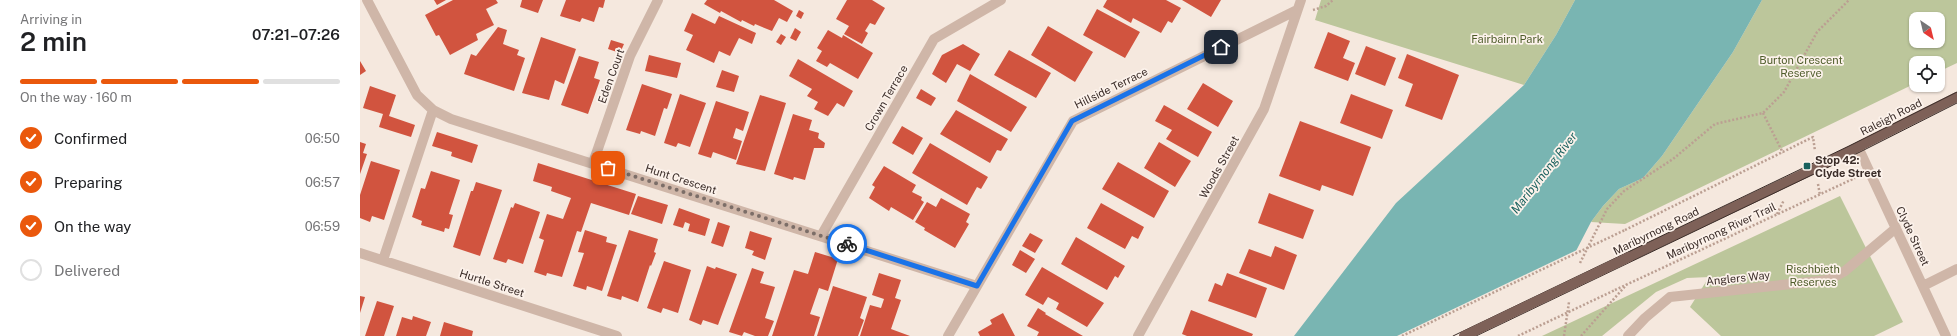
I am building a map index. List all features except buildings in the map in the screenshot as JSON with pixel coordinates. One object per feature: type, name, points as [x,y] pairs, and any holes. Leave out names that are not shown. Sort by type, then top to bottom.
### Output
[{"type":"main road","name":"Raleigh Road","points":[[1858,147],[1957,97]]},
{"type":"main road","name":"Maribyrnong Road","points":[[1464,336],[1858,147]]},
{"type":"street","name":"Hunt Crescent","points":[[367,0],[417,95],[424,104],[450,119],[593,163],[977,286]]},
{"type":"street","name":"Eden Court","points":[[593,163],[630,56],[658,0]]},
{"type":"street","name":"Crown Terrace","points":[[820,236],[934,39],[1001,0]]},
{"type":"street","name":"Woods Street","points":[[1138,336],[1264,110],[1301,0]]},
{"type":"street","name":"Hillside Terrace","points":[[948,336],[1072,121],[1297,10]]},
{"type":"street","points":[[383,260],[433,110]]},
{"type":"street","name":"Clyde Street","points":[[1858,147],[1868,172],[1896,228],[1946,336]]},
{"type":"street","name":"Anglers Way","points":[[1628,336],[1645,318],[1670,297],[1828,280],[1845,271],[1896,228]]},
{"type":"street","name":"Hurtle Street","points":[[360,253],[617,336]]},
{"type":"street","points":[[1923,286],[1957,269]]},
{"type":"path","points":[[1577,269],[1607,209],[1624,191],[1674,159],[1715,124],[1762,113],[1784,92],[1817,32],[1849,0]]},
{"type":"path","points":[[1762,113],[1783,153]]},
{"type":"path","points":[[1402,336],[1625,230],[1813,137],[1816,168]]},
{"type":"path","name":"Maribyrnong River Trail","points":[[1518,336],[1628,283],[1868,172]]},
{"type":"path","name":"Maribyrnong River Trail","points":[[1581,336],[1608,308],[1628,283]]},
{"type":"path","points":[[1564,336],[1570,298]]},
{"type":"green space","name":"Fairbairn Park","points":[[1321,0],[1575,0],[1556,35],[1524,85],[1315,20]]},
{"type":"green space","name":"Burton Crescent Reserve","points":[[1762,0],[1957,0],[1957,63],[1945,69],[1945,56],[1909,56],[1909,86],[1625,224],[1591,222],[1603,206],[1619,189],[1643,178],[1662,156],[1733,52]]},
{"type":"green space","name":"Rischbieth Reserves","points":[[1840,196],[1903,322],[1874,336],[1721,336],[1690,307],[1709,277],[1687,278],[1656,292],[1602,336],[1542,336]]},
{"type":"water","name":"Maribyrnong River","points":[[1575,0],[1762,0],[1733,52],[1662,156],[1643,178],[1619,189],[1603,206],[1591,222],[1532,336],[1294,336],[1396,203],[1524,85],[1556,35]]},
{"type":"pier","points":[[1579,249],[1534,336],[1397,336]]},
{"type":"tram line","points":[[1453,336],[1849,146],[1957,92]]},
{"type":"tram line","points":[[1476,336],[1860,152],[1957,103]]},
{"type":"way so far","points":[[608,168],[847,244]]},
{"type":"place","name":"Stop 42: Clyde Street","points":[[1807,166]]},
{"type":"route","points":[[847,244],[977,286],[1072,121],[1221,47]]}]
